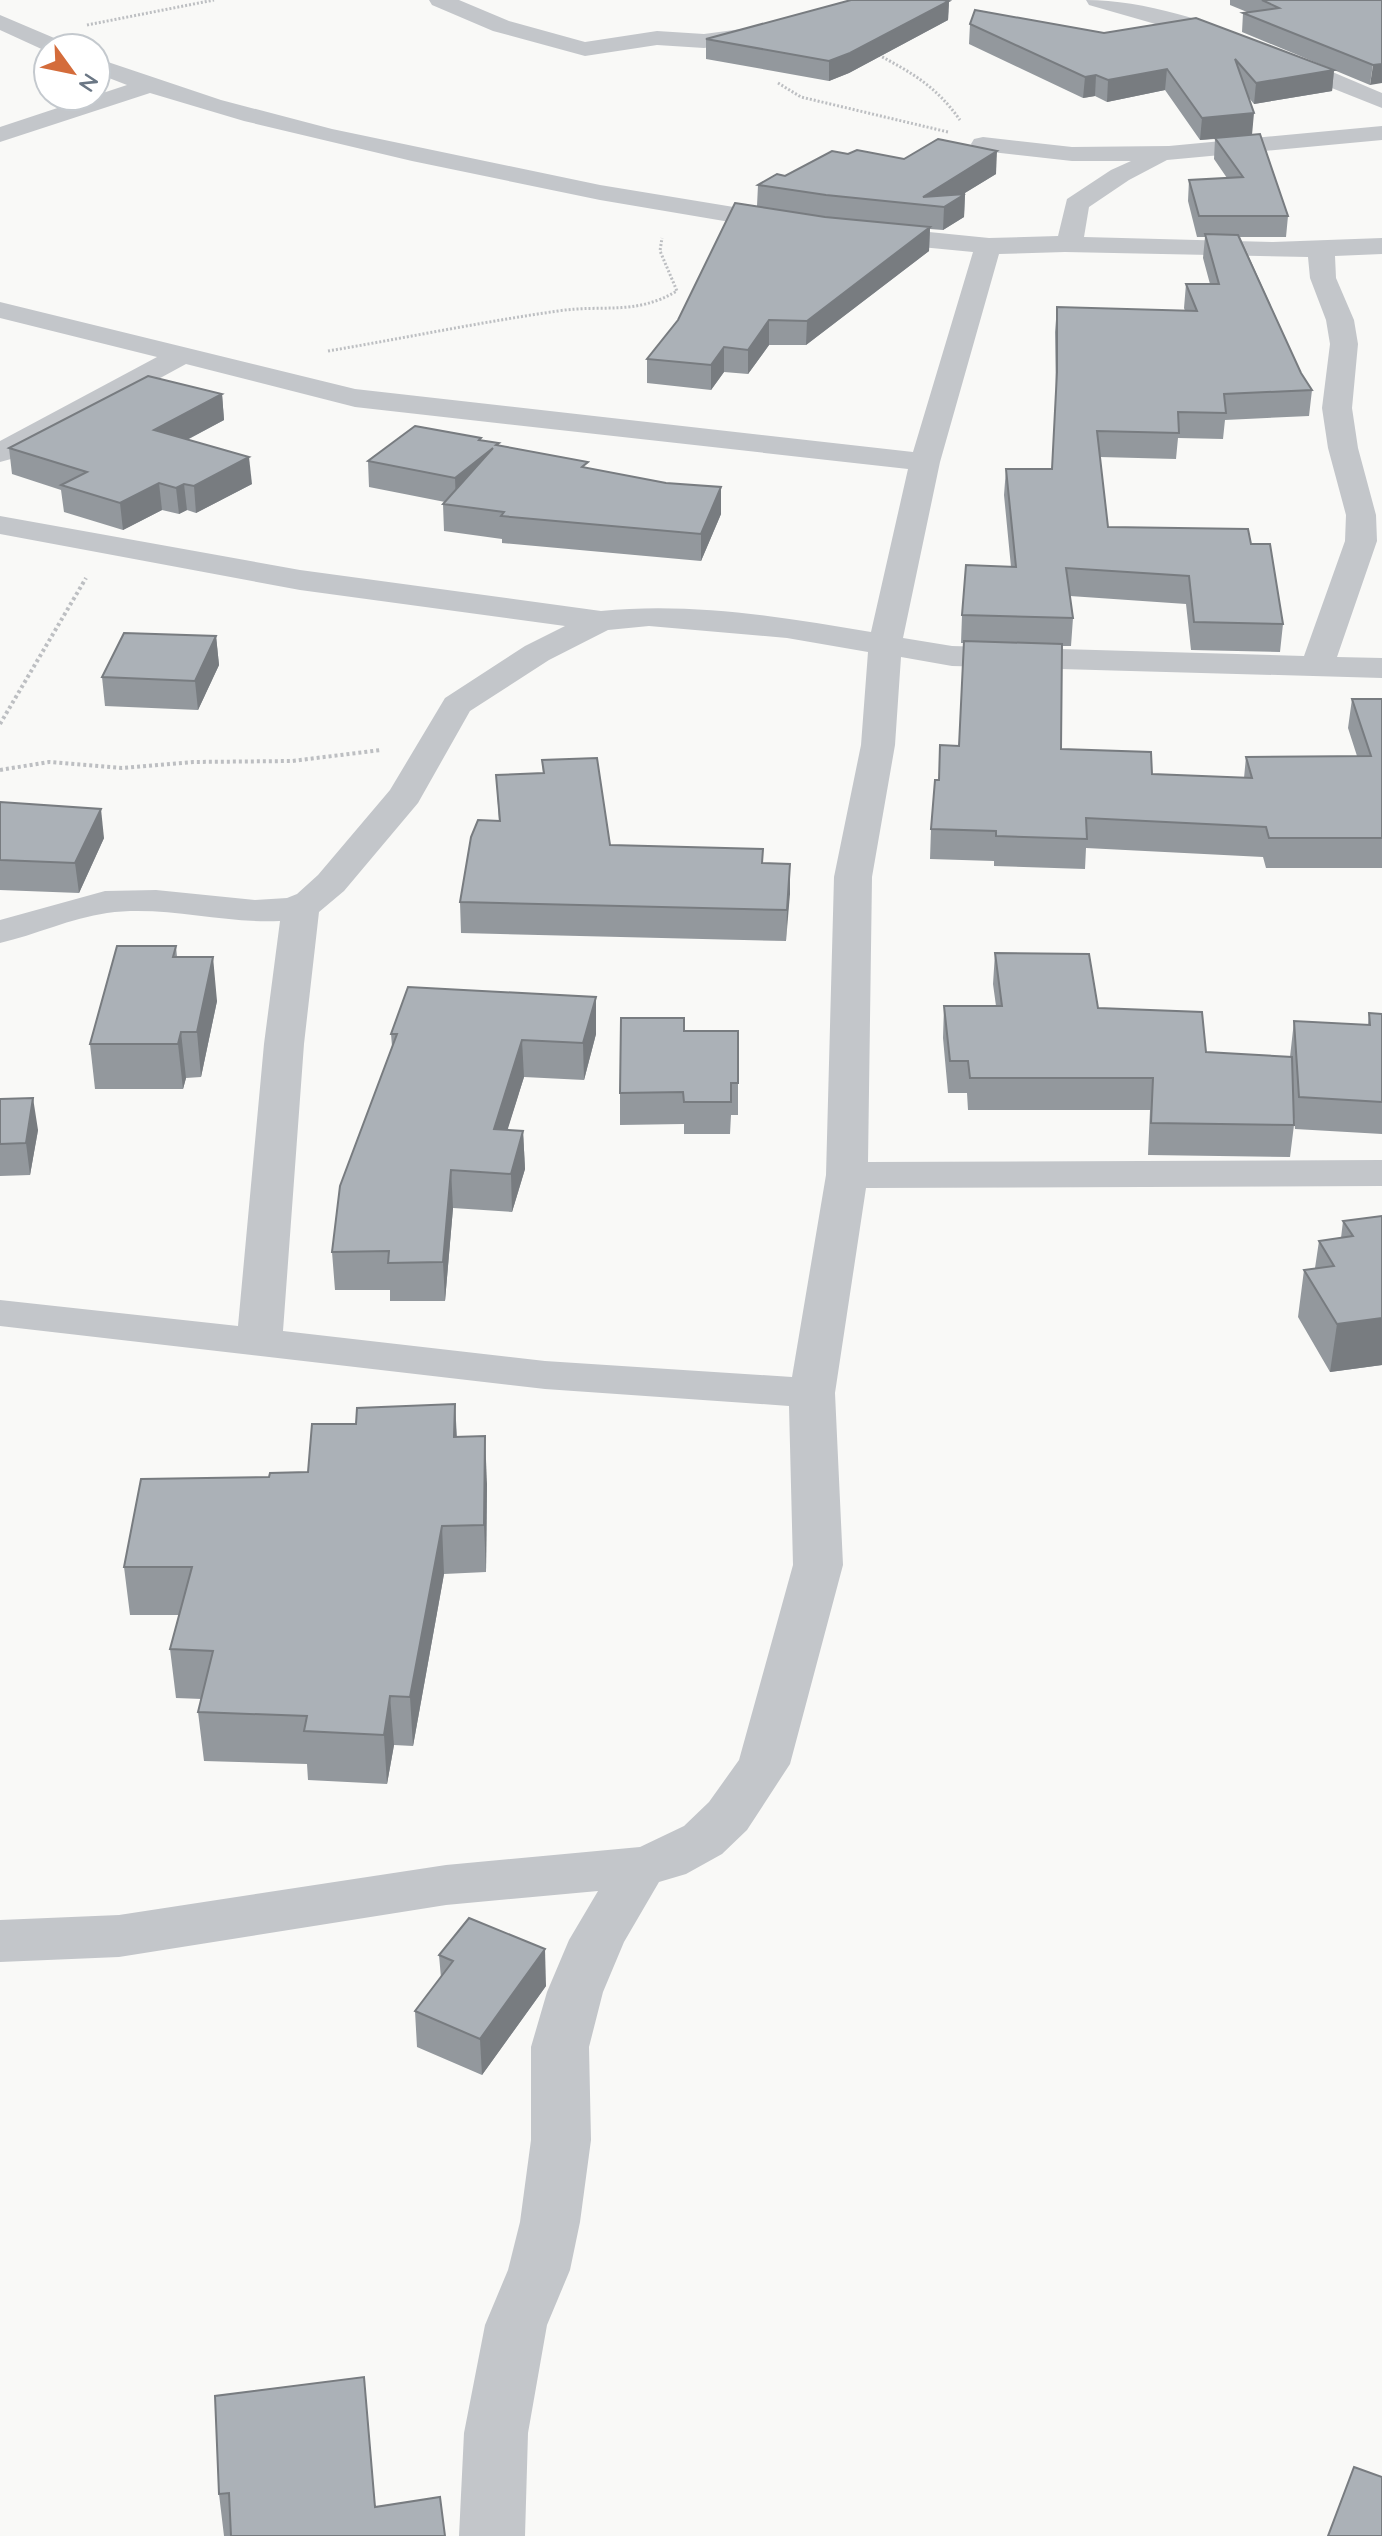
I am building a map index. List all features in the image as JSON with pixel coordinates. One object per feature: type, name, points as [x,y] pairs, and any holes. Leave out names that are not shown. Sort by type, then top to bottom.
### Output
[{"type":"street","points":[[440,0],[501,26],[585,49],[657,38],[711,41],[791,27]]},
{"type":"street","points":[[1097,0],[1216,34],[1382,101]]},
{"type":"street","points":[[7,25],[32,36]]},
{"type":"street","points":[[112,71],[148,86],[265,121],[505,175],[810,227]]},
{"type":"street","points":[[0,135],[148,86]]},
{"type":"street","points":[[983,144],[1072,154],[1169,153],[1382,133]]},
{"type":"street","points":[[1065,244],[1075,232],[1075,207],[1079,201],[1120,175],[1169,153]]},
{"type":"street","points":[[851,232],[989,246],[1382,246]]},
{"type":"street","points":[[0,1941],[119,1936],[446,1885],[640,1867],[667,1860],[703,1840],[728,1816],[764,1764],[818,1565],[812,1393],[847,1175],[853,877],[878,745],[885,646],[925,462],[977,278],[989,246]]},
{"type":"street","points":[[1317,666],[1361,541],[1361,515],[1343,448],[1337,408],[1344,344],[1340,320],[1323,278],[1321,248]]},
{"type":"street","points":[[0,310],[355,398],[925,462]]},
{"type":"street","points":[[0,453],[182,355]]},
{"type":"street","points":[[0,525],[300,580],[601,621],[649,616],[695,618],[787,628],[952,656],[1382,668]]},
{"type":"street","points":[[0,932],[105,902],[156,901],[255,911],[301,907],[331,883],[395,806],[425,763],[451,711],[465,698],[537,653],[601,621]]},
{"type":"street","points":[[259,1344],[284,1044],[301,907]]},
{"type":"street","points":[[847,1175],[1382,1173]]},
{"type":"street","points":[[0,1313],[545,1375],[812,1393]]},
{"type":"street","points":[[492,2536],[496,2433],[516,2325],[539,2270],[550,2222],[561,2140],[560,2047],[575,1992],[597,1940],[640,1867]]},
{"type":"path","points":[[7,25],[114,22],[214,0]]},
{"type":"path","points":[[865,48],[922,78],[944,98],[964,126],[983,144]]},
{"type":"path","points":[[778,83],[801,97],[927,126],[983,144]]},
{"type":"path","points":[[319,353],[562,310],[641,307],[656,303],[677,291],[660,251],[663,229],[661,204]]},
{"type":"path","points":[[0,724],[108,543]]},
{"type":"path","points":[[0,770],[49,762],[122,768],[193,762],[292,761],[356,755],[437,738]]},
{"type":"building","points":[[851,0],[949,1],[829,61],[706,39]]},
{"type":"building","points":[[1262,0],[1382,0],[1382,64],[1373,65],[1243,13],[1279,8]]},
{"type":"building","points":[[975,10],[1104,33],[1196,18],[1334,70],[1256,83],[1235,59],[1254,113],[1202,118],[1167,69],[1108,80],[1096,75],[1085,77],[970,24]]},
{"type":"building","points":[[1260,134],[1288,216],[1199,216],[1189,180],[1243,177],[1215,138]]},
{"type":"building","points":[[938,139],[997,151],[923,197],[965,194],[944,207],[758,185],[777,174],[785,176],[832,151],[848,154],[857,150],[904,159]]},
{"type":"building","points":[[735,203],[825,217],[930,227],[807,321],[769,320],[748,350],[724,347],[711,365],[647,359],[678,320]]},
{"type":"building","points":[[1205,234],[1238,235],[1301,373],[1312,390],[1224,394],[1226,413],[1178,412],[1179,433],[1097,431],[1108,527],[1248,529],[1251,544],[1270,544],[1283,624],[1194,622],[1189,576],[1066,568],[1073,618],[962,615],[966,565],[1016,567],[1006,469],[1052,469],[1057,307],[1197,311],[1186,284],[1219,284]]},
{"type":"building","points":[[148,376],[222,394],[154,430],[249,457],[194,486],[184,484],[176,488],[159,483],[120,503],[61,485],[87,472],[9,448]]},
{"type":"building","points":[[415,426],[588,462],[582,467],[666,483],[721,487],[701,534],[501,516],[504,512],[443,504],[493,448],[455,478],[368,461]]},
{"type":"building","points":[[124,633],[216,636],[195,681],[102,677]]},
{"type":"building","points":[[964,641],[1062,644],[1061,749],[1151,752],[1152,774],[1252,778],[1246,757],[1371,756],[1352,699],[1382,699],[1382,838],[1269,838],[1266,827],[1086,818],[1087,839],[996,836],[996,831],[931,829],[935,780],[939,780],[940,745],[959,746]]},
{"type":"building","points":[[597,758],[610,845],[763,849],[762,863],[790,864],[787,910],[460,902],[471,837],[478,820],[500,821],[496,775],[544,773],[542,760]]},
{"type":"building","points":[[0,802],[101,809],[75,863],[0,860]]},
{"type":"building","points":[[117,946],[176,946],[173,957],[213,957],[197,1032],[181,1032],[178,1044],[90,1044]]},
{"type":"building","points":[[995,953],[1089,954],[1098,1008],[1202,1012],[1206,1052],[1292,1057],[1294,1125],[1151,1123],[1153,1078],[970,1078],[968,1061],[950,1061],[944,1006],[1002,1006]]},
{"type":"building","points":[[408,987],[596,997],[583,1043],[522,1040],[494,1129],[523,1131],[511,1174],[451,1170],[443,1262],[388,1263],[389,1251],[332,1252],[340,1186],[397,1034],[391,1034]]},
{"type":"building","points":[[1369,1013],[1382,1014],[1382,1102],[1299,1097],[1294,1021],[1370,1025]]},
{"type":"building","points":[[621,1018],[684,1018],[684,1031],[738,1031],[738,1083],[731,1083],[731,1102],[684,1102],[683,1092],[620,1093]]},
{"type":"building","points":[[33,1098],[26,1143],[0,1144],[0,1099]]},
{"type":"building","points":[[1382,1216],[1382,1318],[1337,1324],[1304,1270],[1334,1266],[1319,1241],[1353,1236],[1343,1221]]},
{"type":"building","points":[[455,1404],[454,1437],[485,1436],[484,1525],[442,1526],[410,1697],[390,1696],[384,1735],[304,1731],[307,1716],[198,1712],[213,1651],[170,1649],[192,1567],[124,1567],[141,1479],[269,1477],[270,1473],[308,1472],[312,1424],[356,1424],[357,1408]]},
{"type":"building","points":[[469,1918],[545,1949],[480,2039],[415,2011],[453,1961],[439,1955]]},
{"type":"building","points":[[364,2377],[375,2507],[440,2497],[445,2536],[231,2536],[229,2493],[219,2494],[215,2396]]},
{"type":"building","points":[[1354,2467],[1382,2477],[1382,2536],[1328,2536]]}]
